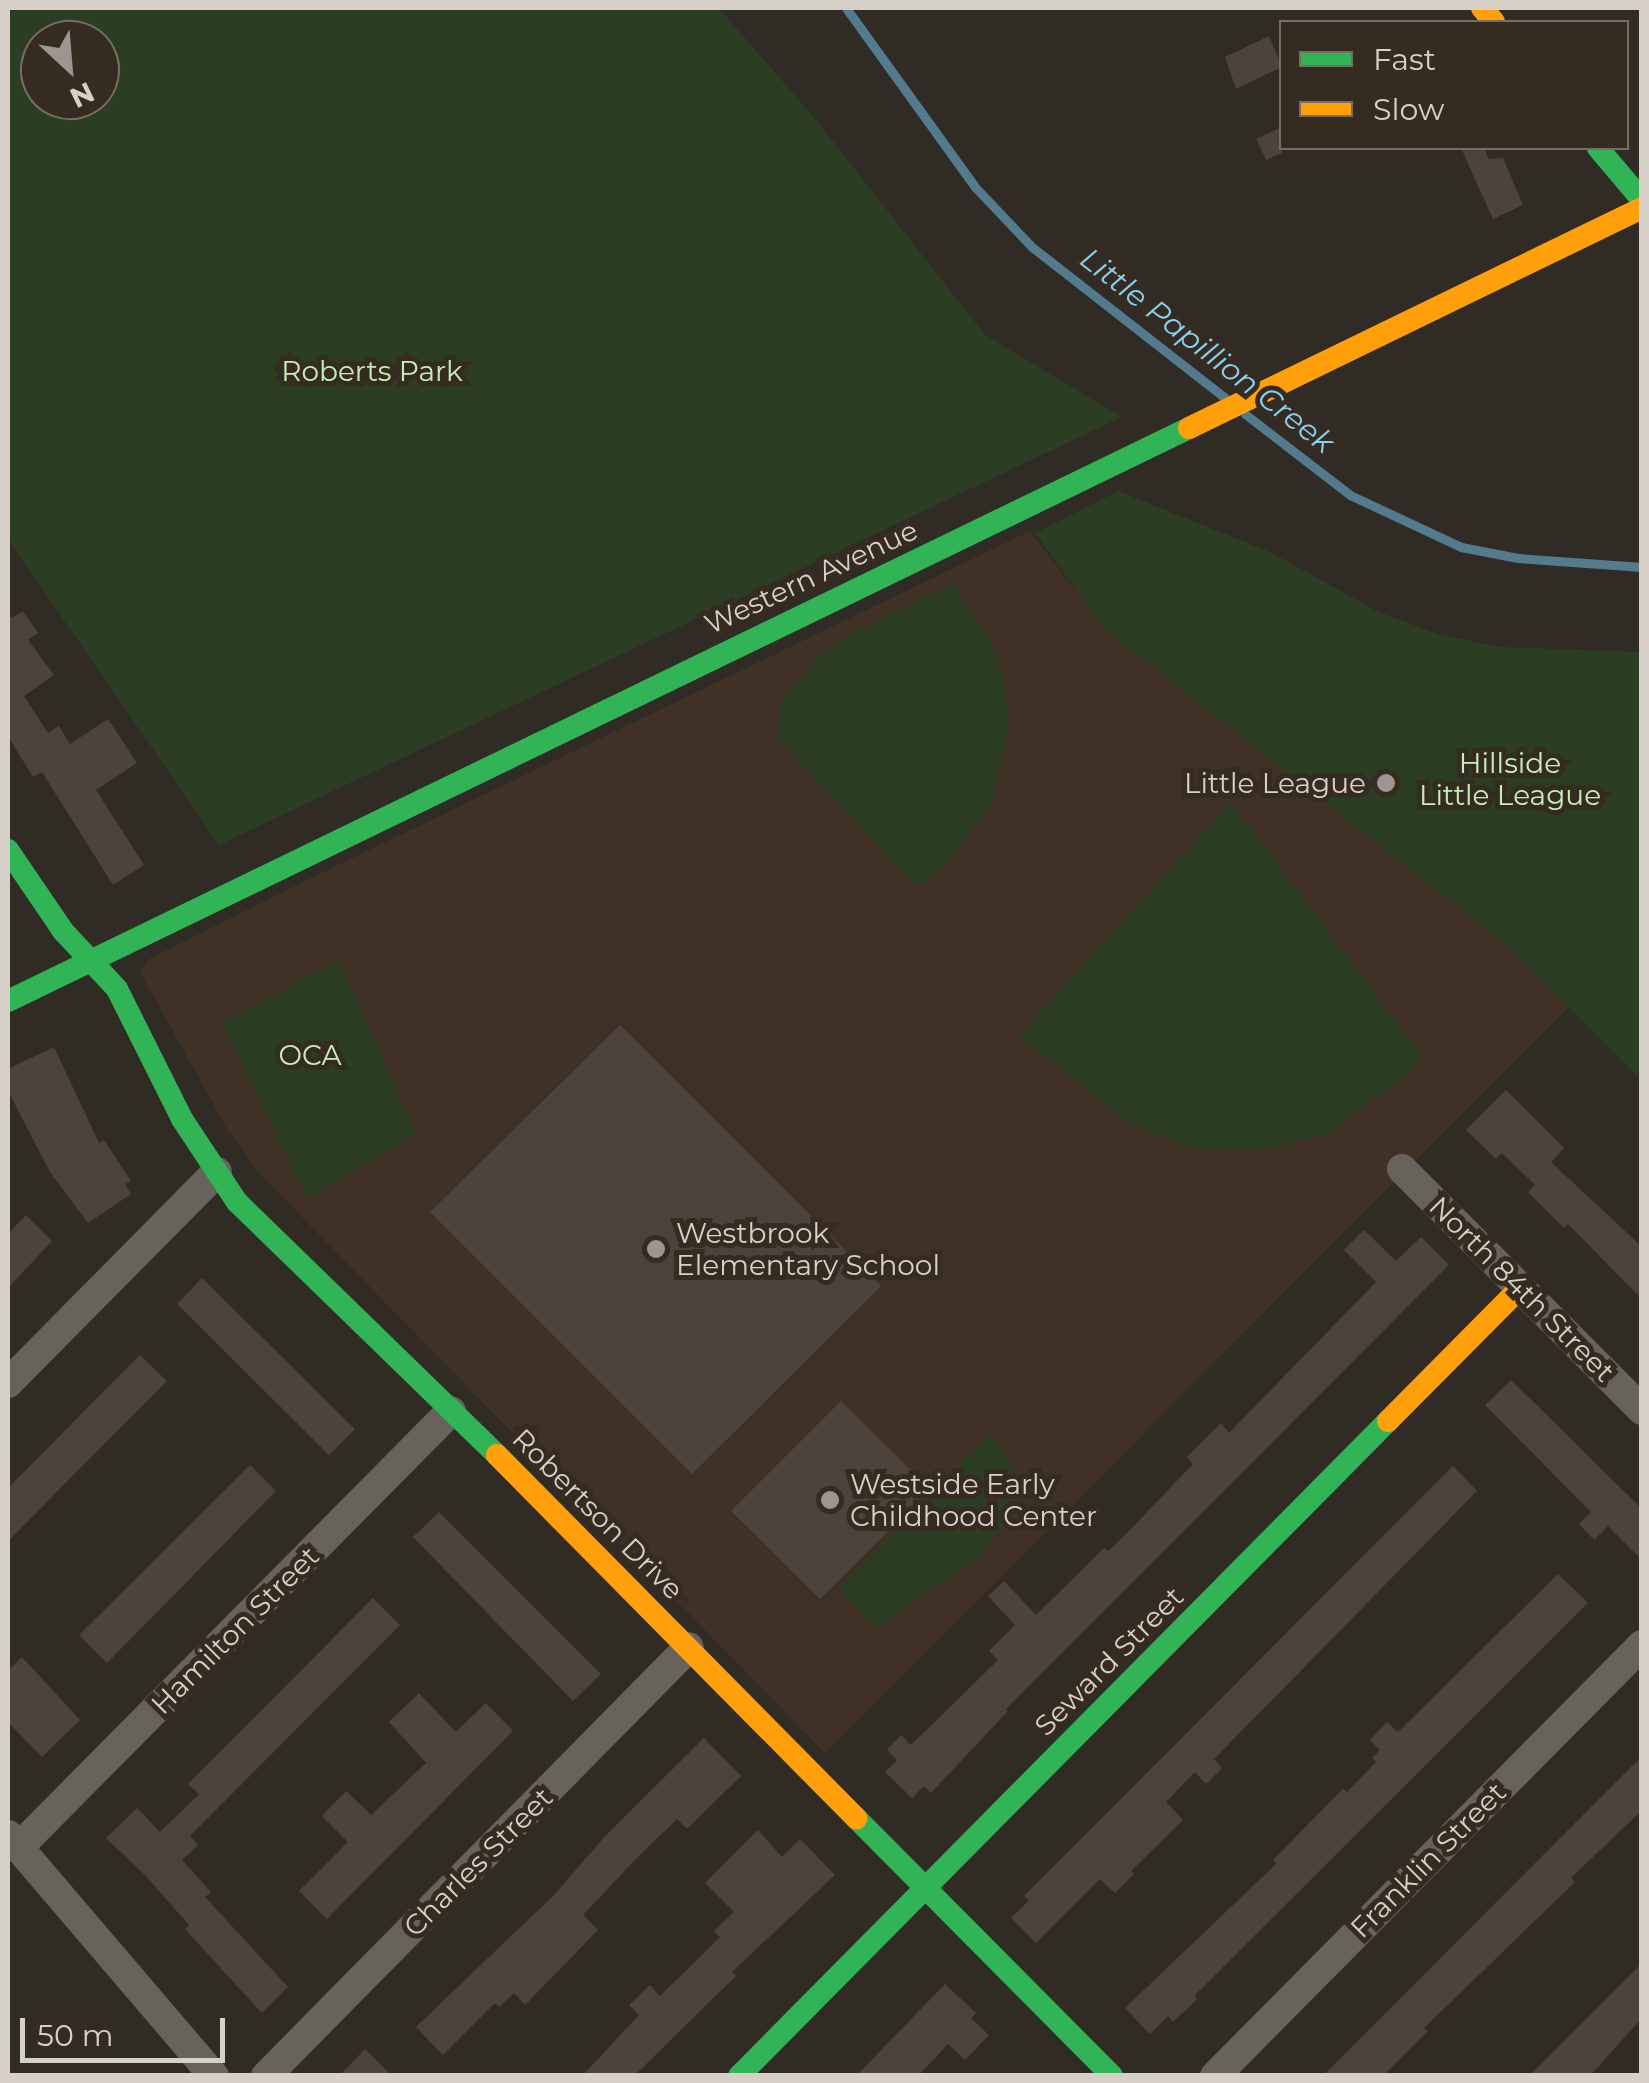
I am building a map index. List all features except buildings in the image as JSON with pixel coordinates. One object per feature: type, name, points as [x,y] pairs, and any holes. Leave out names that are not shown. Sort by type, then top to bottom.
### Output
[{"type":"street","points":[[1600,150],[1642,200]]},
{"type":"street","name":"Western Avenue","points":[[8,1001],[1642,208]]},
{"type":"street","name":"Robertson Drive","points":[[8,850],[63,931],[117,988],[182,1119],[237,1202],[273,1240],[302,1260],[1112,2076]]},
{"type":"street","name":"North 84th Street","points":[[1402,1169],[1642,1410]]},
{"type":"street","points":[[8,1383],[217,1172]]},
{"type":"street","name":"Seward Street","points":[[739,2076],[1520,1288]]},
{"type":"street","name":"Hamilton Street","points":[[13,1841],[452,1412]]},
{"type":"street","name":"Franklin Street","points":[[1215,2076],[1642,1645]]},
{"type":"street","name":"Charles Street","points":[[266,2076],[689,1647]]},
{"type":"street","points":[[13,1841],[214,2076]]},
{"type":"shaded area","points":[[1030,531],[1107,630],[1510,948],[1569,1007],[825,1753],[257,1171],[226,1127],[140,972],[149,959],[305,881]]},
{"type":"green space","name":"Roberts Park","points":[[8,8],[719,8],[817,121],[985,335],[1122,417],[219,845],[8,539]]},
{"type":"green space","name":"Hillside Little League","points":[[1118,491],[1270,552],[1379,612],[1437,634],[1500,647],[1641,652],[1641,1080],[1510,948],[1106,630],[1035,533]]},
{"type":"green space","points":[[953,583],[994,649],[1005,688],[1008,728],[992,803],[943,867],[917,887],[778,739],[780,702],[830,645]]},
{"type":"green space","points":[[1231,802],[1422,1057],[1399,1081],[1326,1134],[1259,1150],[1198,1150],[1133,1125],[1019,1036]]},
{"type":"green space","name":"OCA","points":[[339,960],[416,1134],[307,1199],[222,1023]]},
{"type":"green space","points":[[990,1433],[1021,1480],[1020,1497],[1007,1520],[983,1554],[876,1628],[839,1589]]},
{"type":"waterway","name":"Little Papillion Creek","points":[[846,8],[975,187],[1032,247],[1225,398]]},
{"type":"waterway","name":"Little Papillion Creek","points":[[1245,414],[1350,495],[1461,547],[1518,558],[1642,567]]},
{"type":"traffic: fast","points":[[1600,150],[1642,200]]},
{"type":"traffic: fast","points":[[8,1001],[1189,428]]},
{"type":"traffic: fast","points":[[8,850],[63,931],[117,989],[182,1119],[237,1202],[497,1455]]},
{"type":"traffic: fast","points":[[739,2076],[1388,1421]]},
{"type":"traffic: fast","points":[[856,1818],[1112,2076]]},
{"type":"traffic: slow","points":[[1482,8],[1492,20]]},
{"type":"traffic: slow","points":[[1189,428],[1642,208]]},
{"type":"traffic: slow","points":[[1388,1421],[1520,1288]]},
{"type":"traffic: slow","points":[[497,1455],[856,1818]]},
{"type":"place","name":"Little League","points":[[1386,783]]},
{"type":"place","name":"Westbrook Elementary School","points":[[656,1249]]},
{"type":"place","name":"Westside Early Childhood Center","points":[[830,1500]]}]
